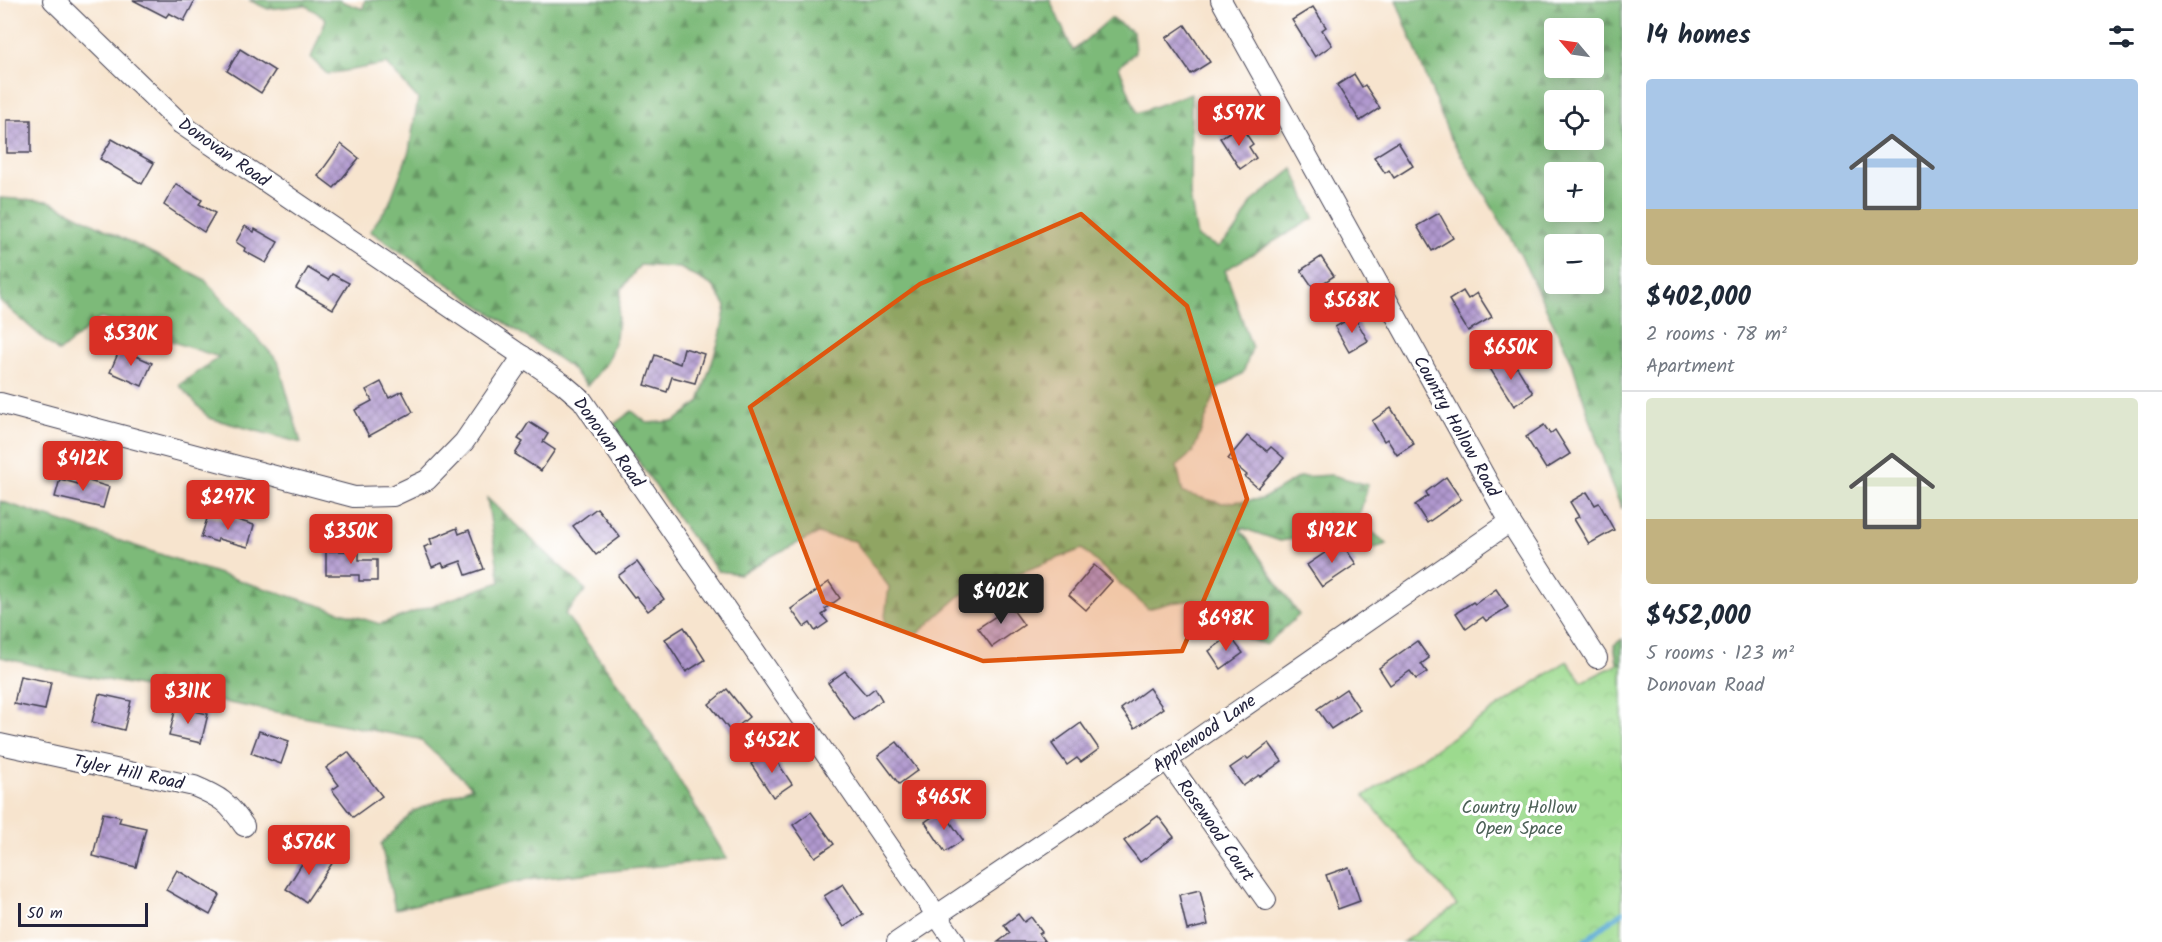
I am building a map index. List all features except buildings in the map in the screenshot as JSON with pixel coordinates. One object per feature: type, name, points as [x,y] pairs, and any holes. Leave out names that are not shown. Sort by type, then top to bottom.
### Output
[{"type":"street","name":"Donovan Road","points":[[53,0],[181,124],[523,356],[582,400],[955,942]]},
{"type":"street","name":"Country Hollow Road","points":[[1221,0],[1510,522],[1598,658]]},
{"type":"street","points":[[0,403],[354,497],[393,495],[427,480],[464,442],[523,356]]},
{"type":"street","name":"Applewood Lane","points":[[897,942],[1510,522]]},
{"type":"street","name":"Tyler Hill Road","points":[[0,744],[194,786],[217,796],[232,808],[244,826]]},
{"type":"street","name":"Rosewood Court","points":[[1167,759],[1266,900]]},
{"type":"highlighted area","points":[[1081,214],[1187,306],[1247,499],[1182,651],[983,661],[824,602],[750,407],[920,284]]},
{"type":"green space","points":[[249,0],[338,0],[363,9],[365,0],[1050,0],[1073,51],[1111,18],[1133,32],[1135,52],[1119,67],[1137,113],[1191,93],[1190,195],[1197,237],[1218,247],[1237,229],[1252,202],[1293,169],[1314,218],[1225,270],[1252,348],[1243,373],[1217,389],[1193,452],[1177,466],[1183,493],[1221,503],[1262,499],[1299,477],[1332,475],[1368,485],[1358,520],[1387,544],[1359,553],[1328,534],[1280,541],[1239,527],[1299,615],[1266,645],[1249,639],[1195,600],[1148,609],[1082,549],[992,581],[961,595],[917,634],[884,624],[889,587],[855,541],[817,534],[740,574],[718,571],[686,530],[613,425],[632,411],[647,423],[675,421],[699,402],[720,337],[726,306],[713,286],[680,268],[640,265],[621,290],[616,337],[607,362],[587,386],[569,366],[370,231],[389,204],[409,151],[418,99],[387,64],[327,74],[311,58],[326,19],[305,5],[268,9]]},
{"type":"green space","points":[[1396,0],[1622,0],[1622,509],[1611,484],[1571,360],[1520,254],[1449,135]]},
{"type":"green space","points":[[0,198],[49,201],[204,279],[278,361],[301,443],[209,418],[179,385],[219,357],[100,318],[59,352],[0,301]]},
{"type":"green space","points":[[487,498],[586,590],[565,614],[632,702],[727,859],[525,880],[395,909],[381,844],[414,811],[472,787],[419,739],[49,669],[0,657],[0,501],[244,582],[380,624],[500,582]]},
{"type":"green space","points":[[1622,639],[1622,689],[1614,645]]},
{"type":"green space","name":"Country Hollow Open Space","points":[[1567,661],[1582,682],[1622,662],[1622,942],[1403,942],[1457,905],[1364,796]]},
{"type":"waterway","points":[[1583,942],[1622,912]]}]
